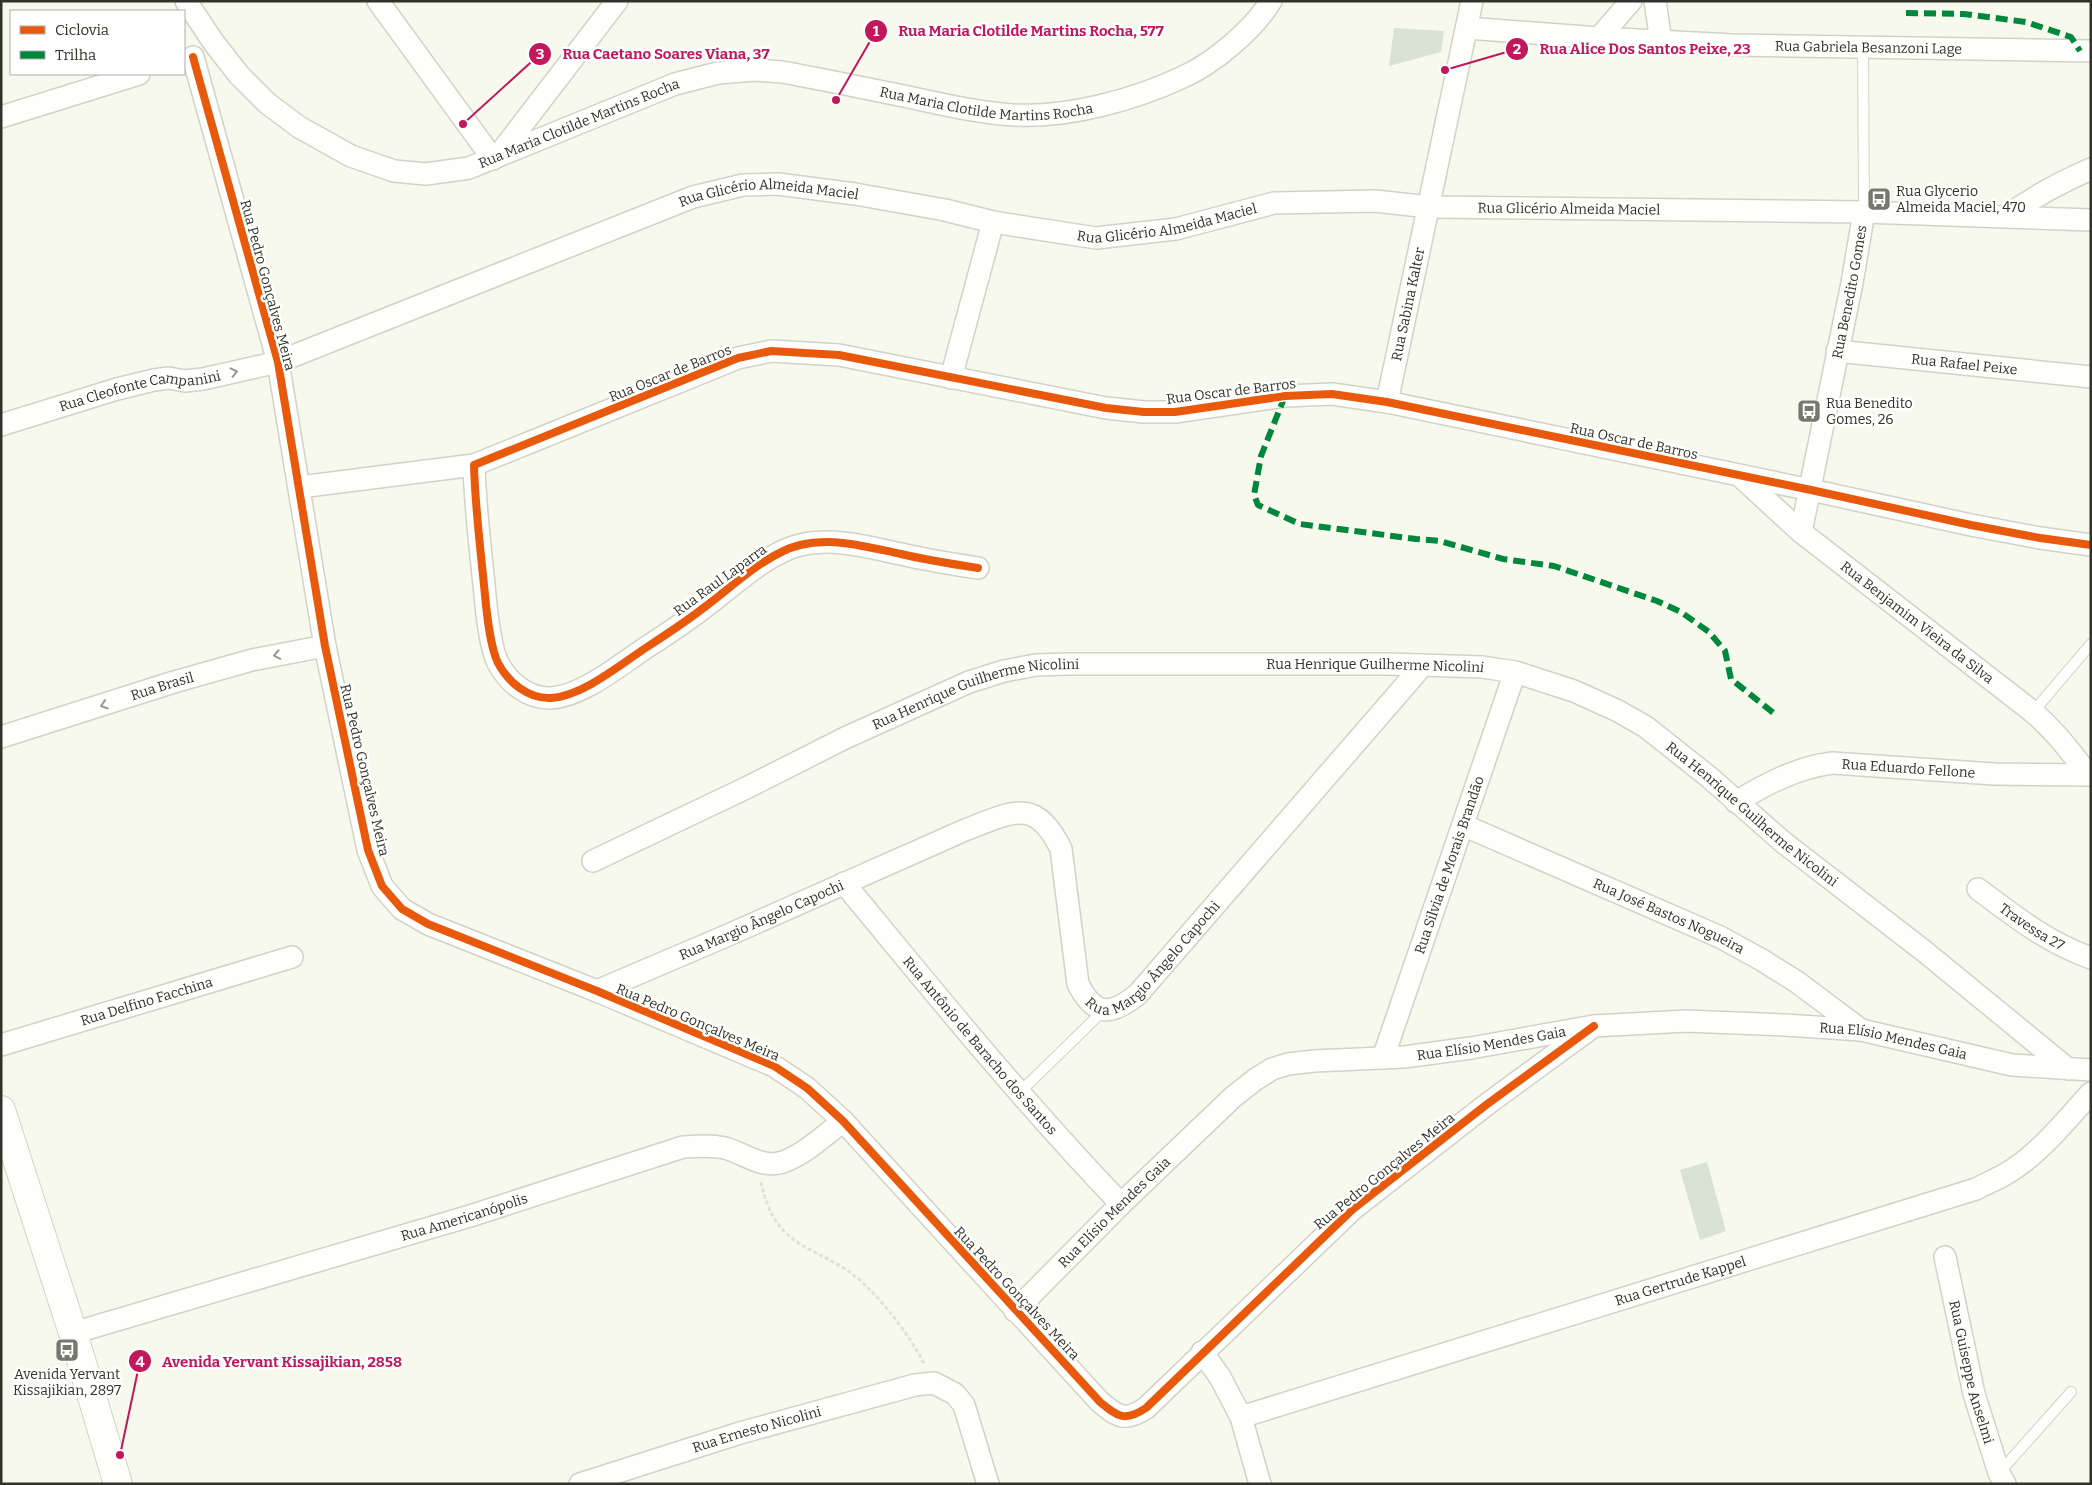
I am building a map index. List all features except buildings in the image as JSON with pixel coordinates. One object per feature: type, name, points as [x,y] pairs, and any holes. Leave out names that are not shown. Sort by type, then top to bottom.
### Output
[{"type":"main road","points":[[1,1110],[73,1333],[118,1484]]},
{"type":"street","name":"Rua Maria Clotilde Martins Rocha","points":[[186,1],[214,43],[239,75],[267,103],[299,128],[350,156],[394,171],[426,174],[469,168],[676,84],[718,72],[755,70],[782,72],[958,107],[1014,114],[1050,114],[1088,108],[1144,92],[1184,77],[1239,39],[1263,14],[1271,1]]},
{"type":"street","points":[[378,1],[495,158],[617,1]]},
{"type":"street","name":"Rua Sabina Kalter","points":[[1387,402],[1472,1]]},
{"type":"street","points":[[1599,38],[1631,1]]},
{"type":"street","points":[[1655,1],[1661,42]]},
{"type":"street","name":"Rua Gabriela Besanzoni Lage","points":[[1467,28],[1661,42],[1863,48],[2091,51]]},
{"type":"street","points":[[188,58],[214,43]]},
{"type":"street","name":"Rua Pedro Gonçalves Meira","points":[[188,58],[278,362],[325,646],[368,850],[382,886],[402,909],[428,924],[774,1066],[807,1088],[843,1121],[1015,1311],[1100,1402],[1114,1413],[1124,1417],[1135,1415],[1146,1408],[1202,1352],[1353,1209],[1463,1122],[1594,1026]]},
{"type":"street","points":[[1,117],[136,75]]},
{"type":"street","points":[[2008,216],[2026,202],[2091,169]]},
{"type":"street","name":"Rua Glicério Almeida Maciel","points":[[278,362],[693,197],[743,185],[778,184],[855,194],[945,210],[992,222],[1096,238],[1176,229],[1274,203],[1374,201],[1429,206],[1864,212],[2091,220]]},
{"type":"street","name":"Rua Benedito Gomes","points":[[1801,532],[1852,283],[1864,212]]},
{"type":"street","points":[[951,378],[992,222]]},
{"type":"street","name":"Rua Oscar de Barros","points":[[300,487],[474,465],[738,358],[771,351],[839,355],[1106,408],[1144,412],[1175,412],[1285,396],[1332,394],[1387,402],[1970,525],[2091,545]]},
{"type":"street","name":"Rua Rafael Peixe","points":[[1837,351],[2091,377]]},
{"type":"street","name":"Rua Cleofonte Campanini","points":[[1,425],[117,389],[154,380],[169,378],[185,381],[203,379],[278,362]]},
{"type":"street","name":"Rua Raul Laparra","points":[[474,465],[488,622],[497,661],[509,680],[539,698],[553,698],[574,692],[606,675],[684,622],[772,557],[798,545],[821,542],[851,543],[945,564],[978,568]]},
{"type":"street","name":"Rua Benjamim Vieira da Silva","points":[[1740,476],[1801,532],[2033,712],[2054,730],[2089,775]]},
{"type":"street","name":"Rua Brasil","points":[[1,737],[174,682],[252,660],[325,646]]},
{"type":"street","name":"Rua Henrique Guilherme Nicolini","points":[[593,860],[746,788],[844,738],[970,682],[1004,671],[1036,665],[1067,664],[1422,665],[1482,667],[1515,672],[1574,691],[1646,726],[1783,842],[1924,951],[2068,1069]]},
{"type":"street","name":"Rua Margio Ângelo Capochi","points":[[597,992],[844,882],[1002,816],[1022,813],[1034,814],[1044,821],[1061,849],[1078,984],[1086,999],[1095,1007],[1104,1010],[1117,1008],[1138,994],[1422,665]]},
{"type":"street","name":"Rua Silvia de Morais Brandão","points":[[1383,1058],[1515,672]]},
{"type":"street","name":"Rua Eduardo Fellone","points":[[1736,802],[1763,785],[1792,772],[1810,766],[1832,763],[1985,774],[2089,775]]},
{"type":"street","name":"Rua José Bastos Nogueira","points":[[1463,825],[1720,937],[1797,982],[1861,1030]]},
{"type":"street","name":"Rua Antônio de Baracho dos Santos","points":[[844,882],[954,1017],[1061,1142],[1121,1204]]},
{"type":"street","name":"Travessa 27","points":[[1978,889],[2048,939],[2068,950],[2091,958]]},
{"type":"street","name":"Rua Delfino Facchina","points":[[1,1045],[292,957]]},
{"type":"street","name":"Rua Elísio Mendes Gaia","points":[[1015,1311],[1121,1204],[1233,1097],[1256,1078],[1272,1069],[1288,1064],[1404,1057],[1471,1048],[1594,1026],[1686,1022],[1784,1024],[1861,1030],[2012,1065],[2091,1070]]},
{"type":"street","name":"Rua Gertrude Kappel","points":[[1241,1417],[1976,1189],[2004,1175],[2023,1162],[2047,1141],[2091,1093]]},
{"type":"street","name":"Rua Americanópolis","points":[[73,1333],[470,1216],[683,1147],[706,1145],[727,1149],[757,1162],[782,1162],[795,1156],[843,1121]]},
{"type":"street","name":"Rua Guiseppe Anselmi","points":[[1945,1257],[1974,1394],[2002,1478]]},
{"type":"street","points":[[1202,1352],[1220,1377],[1241,1417],[1260,1484]]},
{"type":"street","points":[[934,1383],[955,1394],[964,1405],[988,1484]]},
{"type":"street","name":"Rua Ernesto Nicolini","points":[[580,1484],[750,1430],[915,1385],[934,1383]]},
{"type":"lane","name":"Rua Benedito Gomes","points":[[1863,48],[1864,212]]},
{"type":"lane","points":[[2033,712],[2091,644]]},
{"type":"lane","points":[[1020,1092],[1104,1010]]},
{"type":"lane","points":[[2002,1478],[2071,1392]]},
{"type":"path","points":[[757,1162],[764,1197],[773,1220],[793,1241],[848,1272],[865,1285],[915,1346],[934,1383]]},
{"type":"marked path","points":[[1906,13],[1964,14],[2026,22],[2071,37],[2080,51]]},
{"type":"marked path","points":[[1285,396],[1261,456],[1254,495],[1258,505],[1300,524],[1440,541],[1503,559],[1554,566],[1657,601],[1681,612],[1709,632],[1725,651],[1731,679],[1776,715]]},
{"type":"cycle path","points":[[193,57],[278,362],[325,646],[368,850],[382,886],[402,909],[428,924],[597,991],[774,1066],[807,1088],[843,1121],[1100,1402],[1112,1411],[1122,1416],[1127,1416],[1146,1408],[1353,1209],[1486,1105],[1594,1026]]},
{"type":"cycle path","points":[[978,568],[838,542],[800,545],[775,555],[763,563],[692,617],[601,678],[576,692],[563,696],[543,698],[534,696],[513,683],[502,670],[495,655],[490,636],[486,603],[474,465],[738,358],[771,351],[839,355],[1106,408],[1144,412],[1175,412],[1285,396],[1332,394],[1387,402],[1971,525],[2091,545]]},
{"type":"place","name":"Rua Alice Dos Santos Peixe, 23","points":[[1445,70]]},
{"type":"place","name":"Rua Maria Clotilde Martins Rocha, 577","points":[[836,100]]},
{"type":"place","name":"Rua Caetano Soares Viana, 37","points":[[463,124]]},
{"type":"place","name":"Rua Glycerio Almeida Maciel, 470","points":[[1879,199]]},
{"type":"place","name":"Rua Benedito Gomes, 26","points":[[1809,411]]},
{"type":"place","name":"Avenida Yervant Kissajikian, 2897","points":[[67,1350]]},
{"type":"place","name":"Avenida Yervant Kissajikian, 2858","points":[[120,1455]]}]
